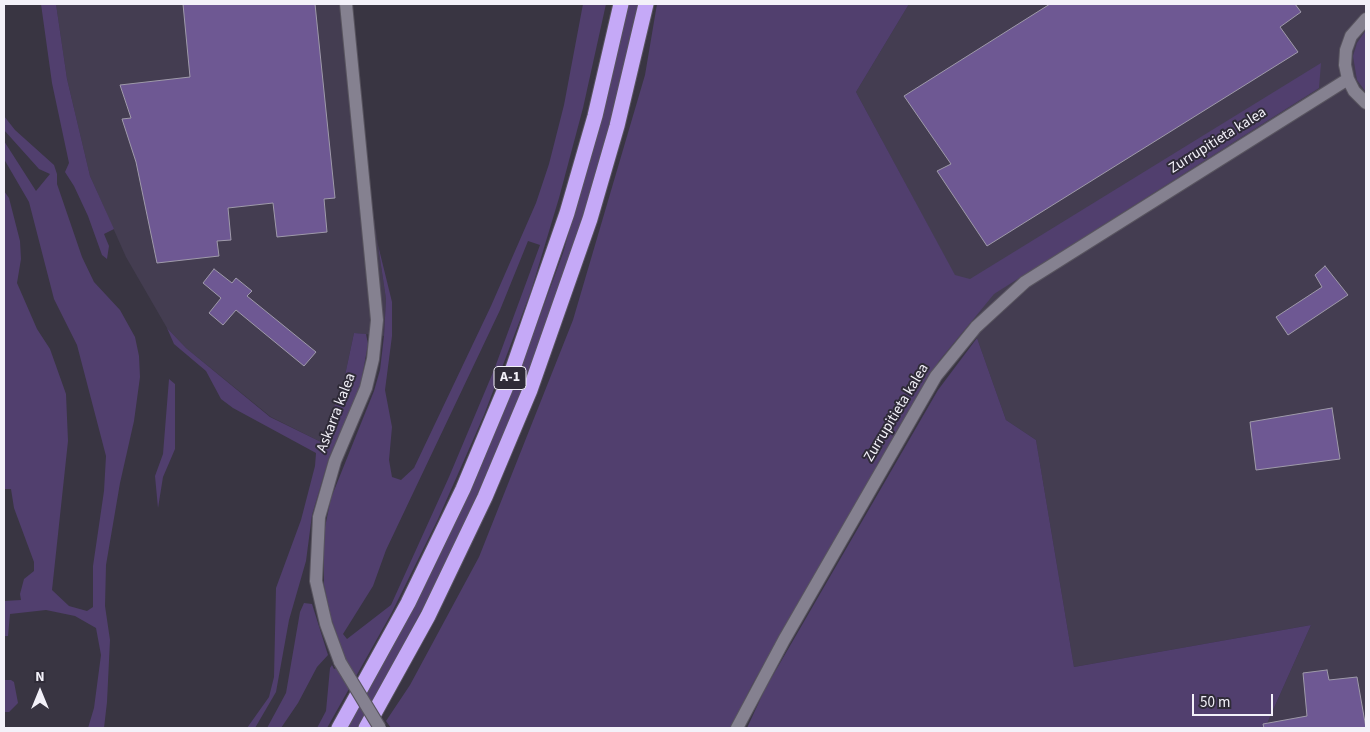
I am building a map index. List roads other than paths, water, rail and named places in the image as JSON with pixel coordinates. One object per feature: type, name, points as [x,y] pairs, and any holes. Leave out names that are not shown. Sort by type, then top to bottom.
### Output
[{"type":"highway","name":"A-1","points":[[339,728],[408,603],[455,507],[510,377],[567,213],[595,116],[621,4]]},
{"type":"highway","name":"A-1","points":[[366,728],[428,616],[485,497],[530,390],[590,220],[617,126],[646,4]]},
{"type":"street","name":"Askarra kalea","points":[[346,4],[377,320],[373,359],[366,388],[335,461],[319,517],[316,581],[326,624],[340,662],[380,728]]},
{"type":"street","points":[[1366,19],[1350,36],[1346,50],[1345,65],[1348,79],[1354,91],[1366,103]]},
{"type":"street","name":"Zurrupitieta kalea","points":[[737,728],[784,640],[936,376],[976,327],[1026,282],[1348,79]]}]
